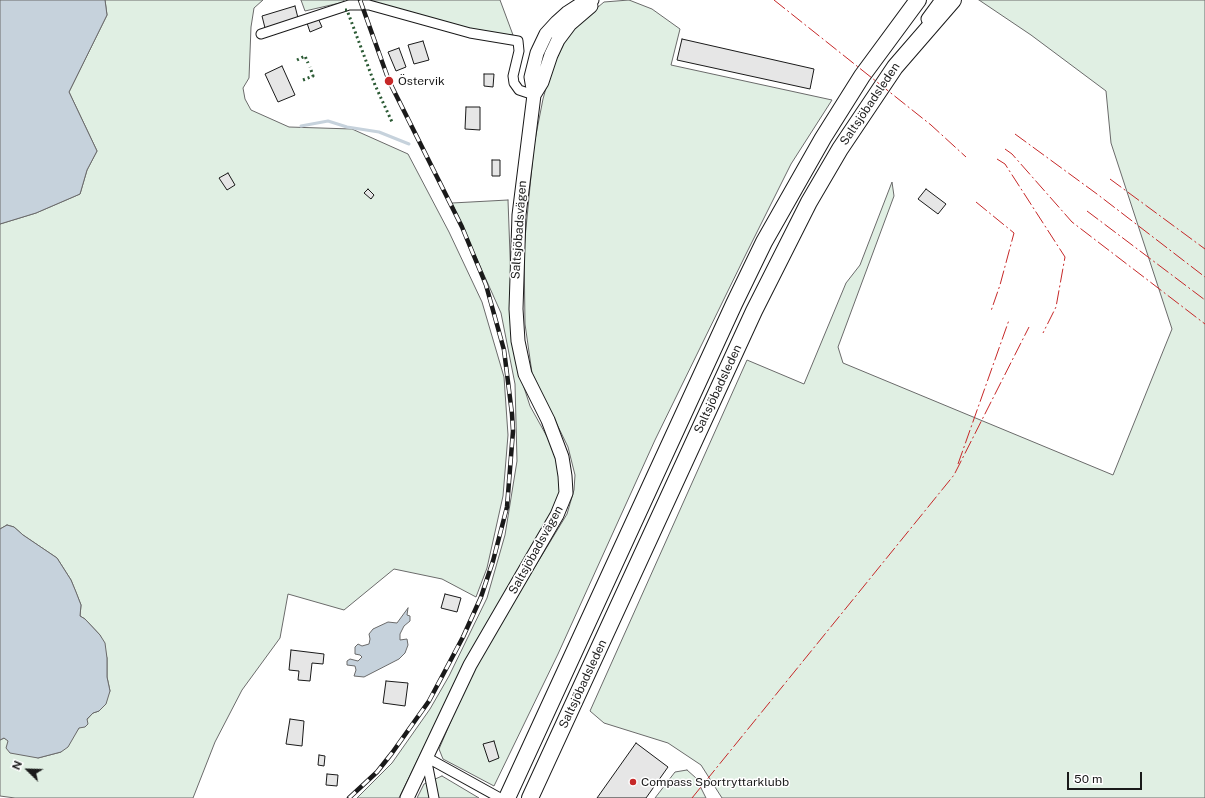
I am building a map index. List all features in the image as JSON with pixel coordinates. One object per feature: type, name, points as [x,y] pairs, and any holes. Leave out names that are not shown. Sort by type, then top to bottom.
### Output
[{"type":"highway","name":"Saltsjöbadsleden","points":[[507,798],[734,304],[764,242],[822,138],[862,76],[918,0]]},
{"type":"highway","points":[[895,66],[953,0]]},
{"type":"highway","name":"Saltsjöbadsleden","points":[[530,798],[781,255],[809,202],[840,149],[895,66]]},
{"type":"street","name":"Saltsjöbadsvägen","points":[[407,798],[470,665],[557,515],[566,493],[562,457],[548,420],[525,374],[518,341],[516,309],[519,215],[534,95],[531,77],[536,54],[546,34],[567,13],[584,2],[592,0]]},
{"type":"street","name":"Saltsjöbadsvägen","points":[[534,95],[542,82],[551,55],[558,40],[570,24],[598,0]]},
{"type":"street","name":"Saltsjöbadsleden","points":[[895,66],[942,0]]},
{"type":"street","points":[[261,34],[349,5],[362,4],[470,33],[518,40],[519,51],[513,76],[514,83],[519,90],[534,95]]},
{"type":"street","points":[[426,757],[434,798]]},
{"type":"street","points":[[426,757],[500,798]]},
{"type":"green space","points":[[105,0],[263,0],[254,8],[251,27],[249,78],[243,88],[245,99],[251,110],[289,127],[352,129],[408,154],[449,232],[482,302],[504,377],[508,435],[503,496],[487,568],[476,597],[442,579],[394,569],[344,610],[288,594],[280,638],[242,690],[215,742],[193,798],[15,798],[0,796],[0,740],[4,738],[38,758],[61,752],[79,728],[93,713],[99,711],[110,691],[107,677],[107,658],[100,635],[85,619],[80,616],[81,605],[71,580],[57,558],[23,535],[14,527],[7,525],[0,529],[0,224],[36,213],[80,194],[87,170],[97,151],[69,92],[107,15]]},
{"type":"green space","points":[[301,0],[344,0],[344,2],[305,11]]},
{"type":"green space","points":[[365,0],[500,0],[513,35],[487,33]]},
{"type":"green space","points":[[629,0],[652,9],[680,29],[671,65],[832,100],[791,164],[746,254],[655,440],[558,654],[494,786],[443,759],[439,749],[474,667],[567,514],[574,490],[575,475],[568,447],[532,373],[525,324],[524,249],[534,145],[543,99],[552,66],[565,41],[579,23],[604,2]]},
{"type":"green space","points":[[979,0],[1205,0],[1205,798],[722,798],[701,765],[668,743],[604,723],[590,711],[747,360],[804,384],[846,283],[860,265],[892,182],[894,196],[838,347],[843,363],[1113,475],[1172,329],[1111,143],[1106,91],[1031,35]]},
{"type":"green space","points":[[508,200],[513,336],[520,375],[530,406],[550,442],[561,473],[560,493],[556,509],[457,679],[399,798],[357,798],[392,763],[430,709],[449,676],[487,598],[505,535],[517,461],[515,384],[501,313],[452,203]]},
{"type":"green space","points":[[687,770],[696,778],[706,798],[655,798],[675,772]]},
{"type":"green space","points":[[442,776],[479,798],[417,798],[424,784]]},
{"type":"shaded area","points":[[0,0],[105,0],[107,15],[69,92],[97,151],[87,170],[80,194],[36,213],[0,224]]},
{"type":"shaded area","points":[[7,525],[14,527],[23,535],[57,558],[71,580],[76,592],[81,605],[80,616],[85,619],[100,635],[105,643],[107,658],[107,677],[110,691],[106,704],[87,719],[88,724],[85,727],[79,728],[68,747],[61,752],[38,758],[10,753],[6,748],[8,741],[4,738],[0,740],[0,529]]},
{"type":"shaded area","points":[[408,608],[407,615],[410,616],[410,621],[404,626],[400,634],[400,640],[407,639],[408,645],[405,653],[399,659],[364,677],[354,676],[356,670],[355,666],[347,665],[347,661],[350,659],[358,661],[362,657],[355,654],[355,647],[358,644],[362,646],[369,644],[369,634],[373,629],[388,622],[397,623]]},
{"type":"building","points":[[295,6],[298,18],[265,28],[262,16]]},
{"type":"building","points":[[318,18],[322,27],[310,32],[307,23]]},
{"type":"building","points":[[682,39],[814,69],[810,89],[677,60]]},
{"type":"building","points":[[423,41],[429,60],[414,64],[408,45]]},
{"type":"building","points":[[399,48],[406,67],[396,71],[388,52]]},
{"type":"building","points":[[282,66],[295,95],[278,102],[265,74]]},
{"type":"building","points":[[484,74],[494,74],[493,87],[484,86]]},
{"type":"building","points":[[466,107],[480,107],[480,130],[465,129]]},
{"type":"building","points":[[492,160],[500,160],[500,176],[492,176]]},
{"type":"building","points":[[228,173],[235,185],[227,190],[219,178]]},
{"type":"building","points":[[368,189],[374,195],[371,199],[364,193]]},
{"type":"building","points":[[926,189],[946,204],[938,214],[918,199]]},
{"type":"building","points":[[445,594],[461,598],[457,612],[441,608]]},
{"type":"building","points":[[291,650],[324,654],[323,664],[312,663],[310,681],[298,680],[299,671],[289,670]]},
{"type":"building","points":[[386,681],[408,683],[405,706],[383,703]]},
{"type":"building","points":[[290,719],[304,721],[302,746],[286,744]]},
{"type":"building","points":[[494,741],[499,758],[489,762],[483,744]]},
{"type":"building","name":"Compass Sportryttarklubb","points":[[636,743],[668,767],[646,798],[597,798]]},
{"type":"building","points":[[319,755],[325,756],[324,766],[318,765]]},
{"type":"building","points":[[327,774],[338,775],[337,786],[326,785]]},
{"type":"waterway","points":[[301,126],[328,121],[347,127],[379,132],[409,144]]},
{"type":"railway","points":[[349,798],[377,772],[429,701],[463,637],[481,597],[493,561],[507,507],[513,431],[504,350],[486,285],[462,227],[389,81],[360,0]]},
{"type":"hedge","points":[[345,10],[347,10],[375,85],[392,122]]},
{"type":"hedge","points":[[297,60],[305,56],[308,63]]},
{"type":"hedge","points":[[303,80],[313,76],[310,67]]},
{"type":"power","points":[[774,0],[931,125],[966,157]]},
{"type":"power","points":[[1015,134],[1097,194],[1205,277]]},
{"type":"power","points":[[1005,149],[1012,154],[1072,222],[1205,324]]},
{"type":"power","points":[[997,159],[1005,164],[1065,257],[1056,307],[1043,333]]},
{"type":"power","points":[[1110,179],[1205,249]]},
{"type":"power","points":[[976,202],[1014,233],[1000,285],[991,311]]},
{"type":"power","points":[[1087,211],[1205,300]]},
{"type":"power","points":[[958,464],[1009,320]]},
{"type":"power","points":[[692,798],[954,475],[1029,327]]},
{"type":"place","name":"Östervik","points":[[389,81]]},
{"type":"place","name":"Compass Sportryttarklubb","points":[[633,782]]}]
